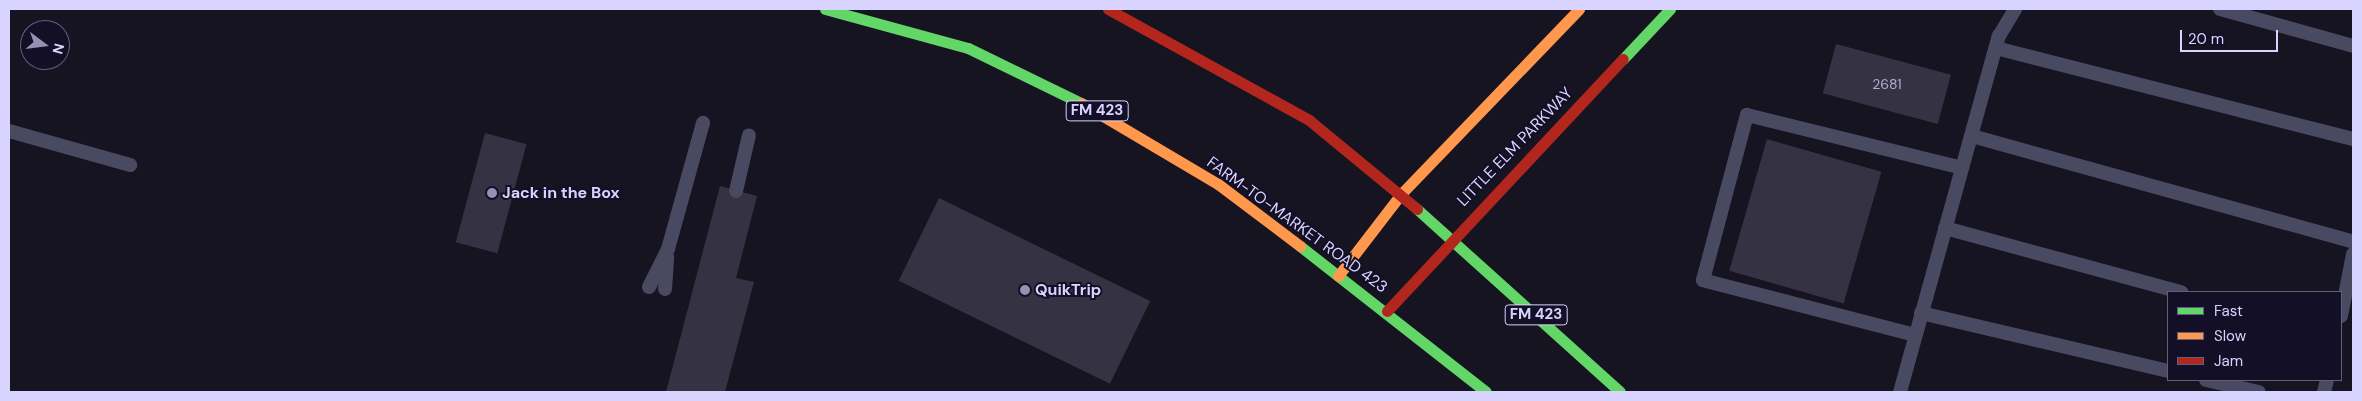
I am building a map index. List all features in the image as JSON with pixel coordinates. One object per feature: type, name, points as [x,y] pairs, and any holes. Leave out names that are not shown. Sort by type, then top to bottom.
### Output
[{"type":"main road","name":"FARM-TO-MARKET ROAD 423","points":[[825,9],[968,48],[1072,97],[1218,184],[1338,276],[1388,311],[1486,392]]},
{"type":"main road","name":"FM 423","points":[[1108,9],[1309,120],[1452,238],[1620,392]]},
{"type":"main road","points":[[1338,276],[1401,194],[1578,9]]},
{"type":"main road","name":"LITTLE ELM PARKWAY","points":[[1388,311],[1452,238],[1670,9]]},
{"type":"lane","points":[[1900,392],[1996,48],[2015,9]]},
{"type":"lane","points":[[2220,9],[2353,46]]},
{"type":"lane","points":[[1996,48],[2353,139]]},
{"type":"lane","points":[[1915,335],[1703,280],[1747,115],[1962,168]]},
{"type":"lane","points":[[649,287],[668,249],[703,123]]},
{"type":"lane","points":[[9,131],[130,165]]},
{"type":"lane","points":[[736,191],[749,135]]},
{"type":"lane","points":[[1972,136],[2353,242]]},
{"type":"lane","points":[[1945,228],[2177,291]]},
{"type":"lane","points":[[665,289],[668,249]]},
{"type":"lane","points":[[2342,311],[2353,254]]},
{"type":"lane","points":[[1921,313],[2167,371]]},
{"type":"lane","points":[[2210,381],[2259,392]]},
{"type":"building","points":[[1836,44],[1951,75],[1938,124],[1823,93]]},
{"type":"building","name":"Jack in the Box","points":[[485,133],[527,144],[497,253],[456,242]]},
{"type":"building","points":[[1767,139],[1881,172],[1844,303],[1729,271]]},
{"type":"building","points":[[720,186],[757,196],[736,278],[754,282],[725,392],[666,392]]},
{"type":"building","name":"QuikTrip","points":[[939,198],[1150,301],[1110,384],[899,281]]},
{"type":"traffic: fast","points":[[825,9],[968,48],[1081,103]]},
{"type":"traffic: fast","points":[[1623,59],[1670,9]]},
{"type":"traffic: fast","points":[[1417,209],[1620,392]]},
{"type":"traffic: fast","points":[[1300,246],[1486,392]]},
{"type":"traffic: slow","points":[[1338,276],[1401,194],[1579,9]]},
{"type":"traffic: slow","points":[[1081,103],[1218,184],[1300,246]]},
{"type":"traffic: jam","points":[[1108,9],[1309,120],[1417,209]]},
{"type":"traffic: jam","points":[[1387,311],[1623,59]]},
{"type":"place","name":"Jack in the Box","points":[[492,193]]},
{"type":"place","name":"QuikTrip","points":[[1025,290]]}]
